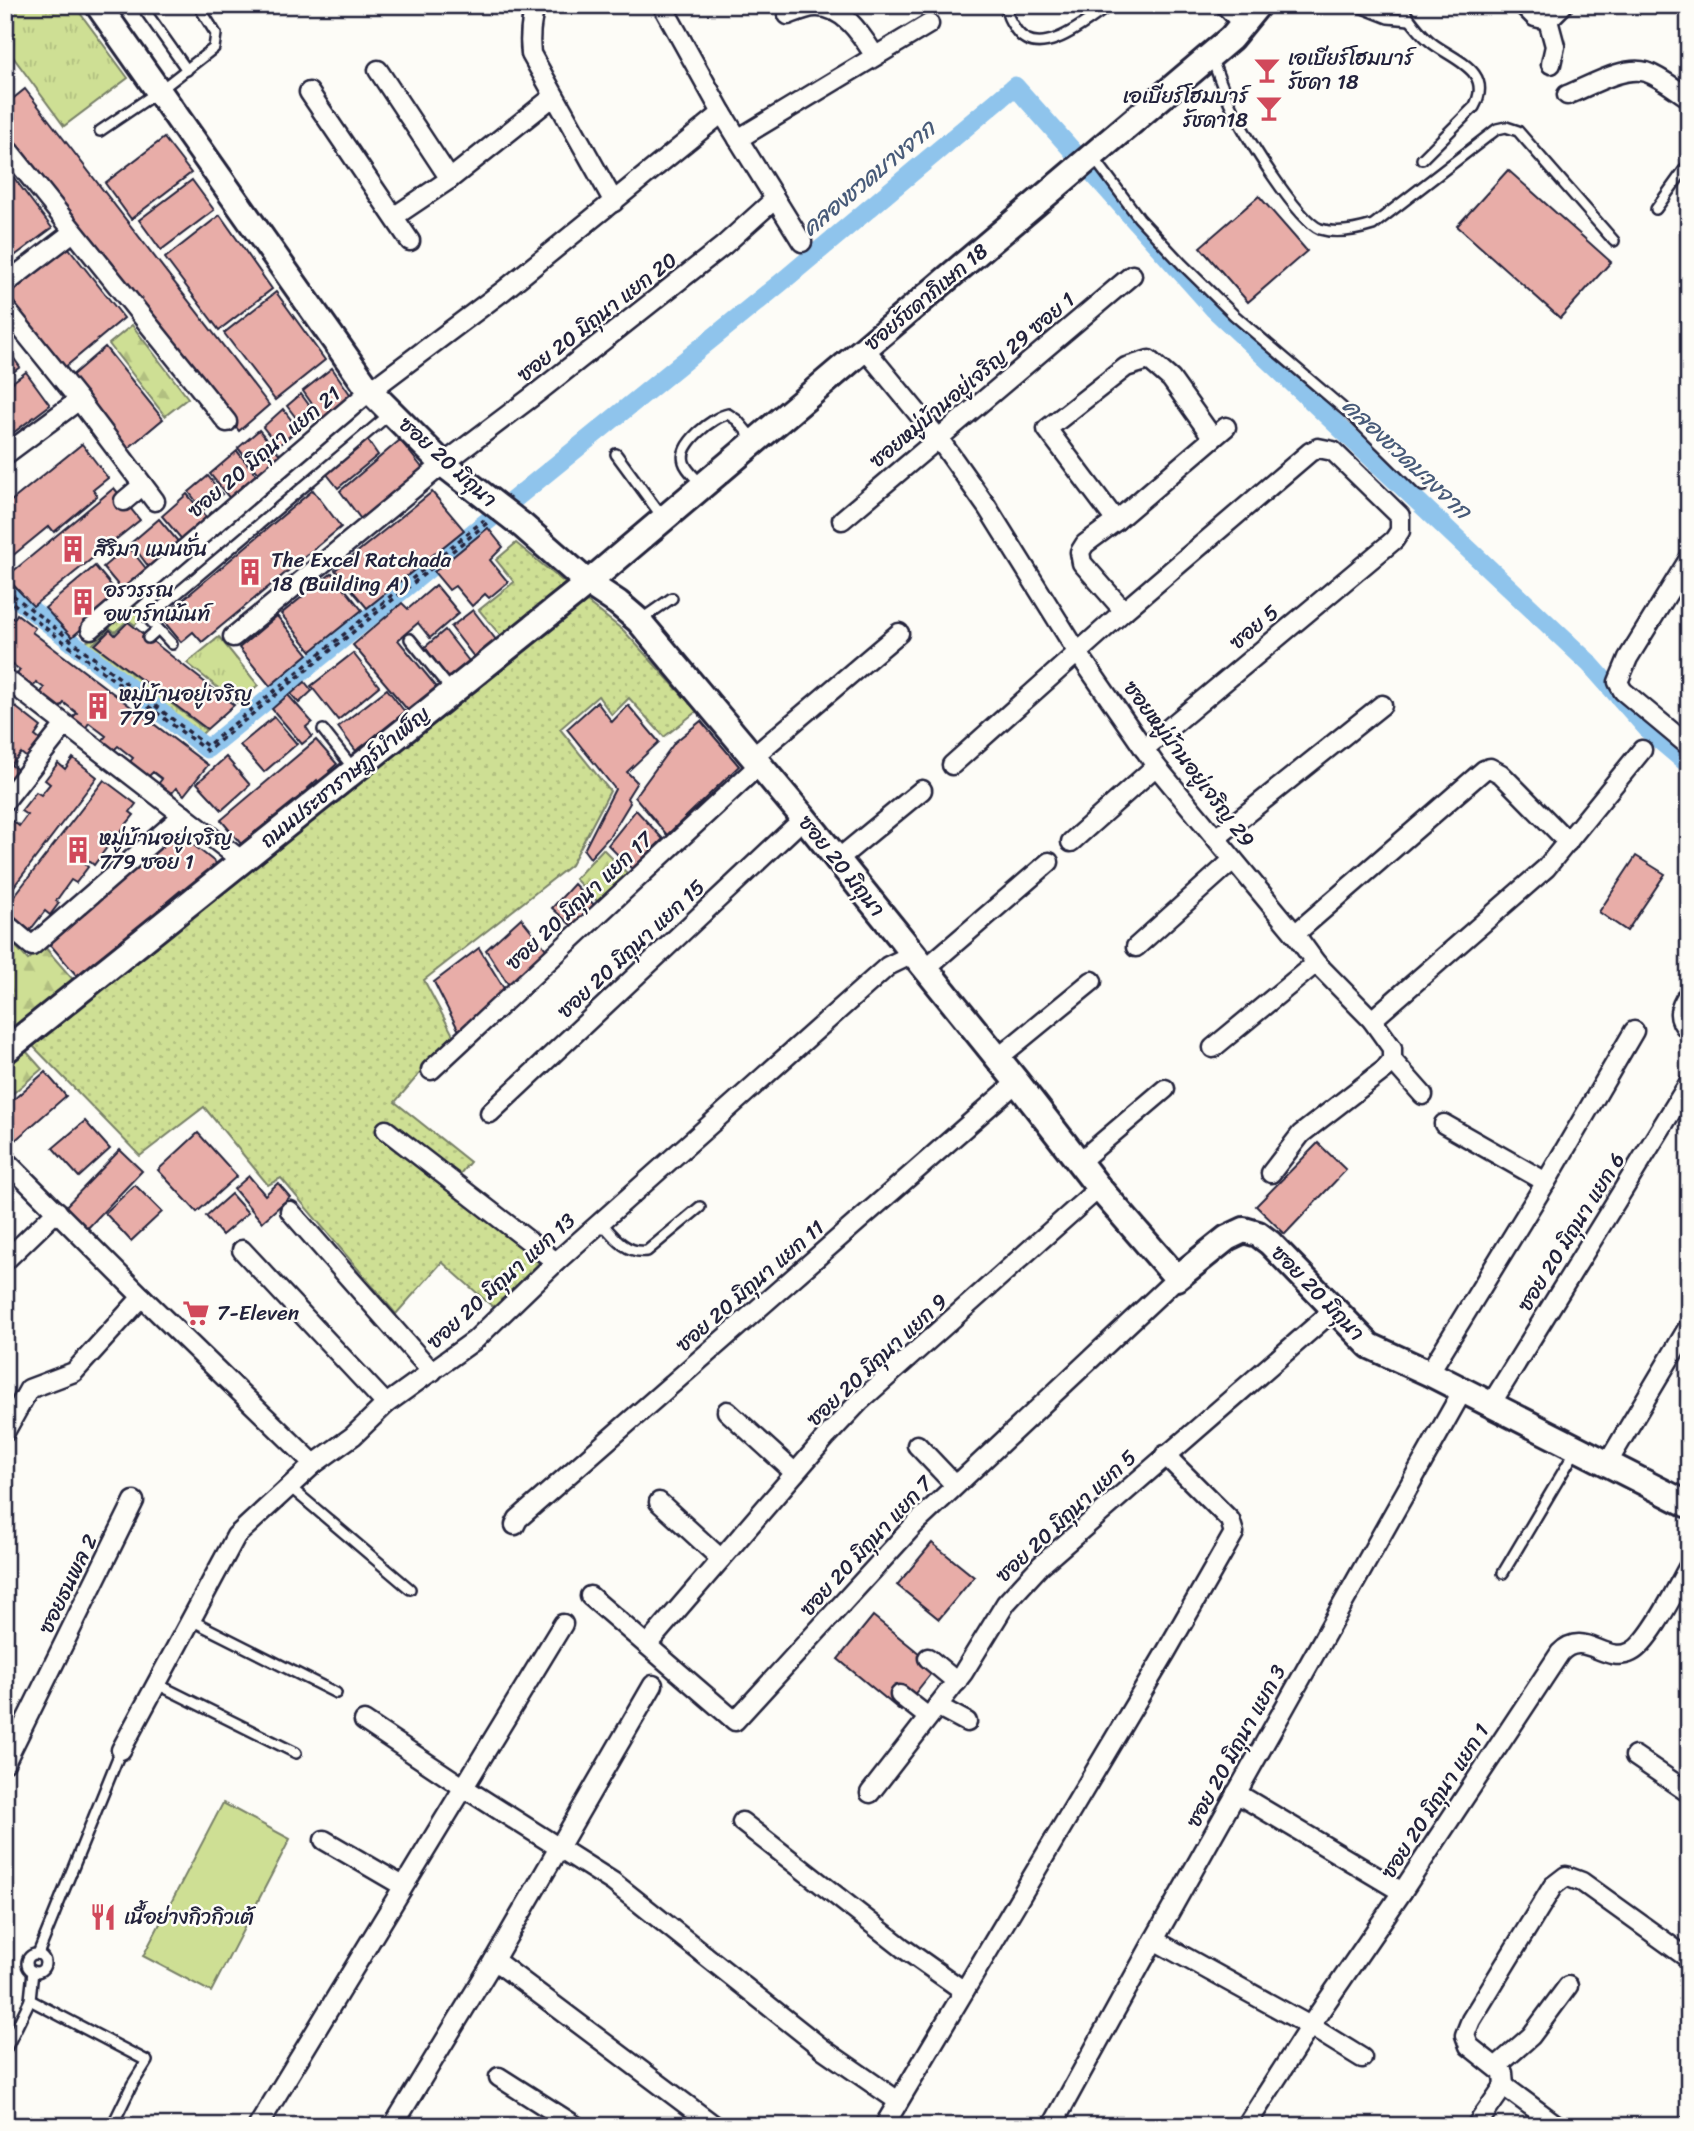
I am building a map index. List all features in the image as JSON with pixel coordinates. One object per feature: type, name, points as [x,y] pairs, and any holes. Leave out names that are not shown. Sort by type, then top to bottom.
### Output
[{"type":"street","name":"ซอย 20 มิถุนา","points":[[98,5],[370,391],[443,464],[523,526],[587,583],[639,621],[804,818],[1099,1188],[1177,1278],[1227,1237],[1244,1230],[1258,1234],[1270,1242],[1370,1346],[1429,1373],[1689,1505]]},
{"type":"street","points":[[536,5],[530,30],[531,54],[614,202]]},
{"type":"street","points":[[662,5],[722,113],[802,242]]},
{"type":"street","points":[[1225,5],[1251,15]]},
{"type":"street","points":[[1524,5],[1535,17],[1548,20]]},
{"type":"street","points":[[1548,20],[1563,5]]},
{"type":"street","points":[[788,15],[816,7],[840,15],[857,29],[875,57]]},
{"type":"street","name":"ซอยรัชดาภิเษก 18","points":[[587,583],[1091,158],[1210,56],[1251,15]]},
{"type":"street","points":[[1548,20],[1555,46],[1551,64]]},
{"type":"street","points":[[738,139],[929,24]]},
{"type":"street","points":[[378,70],[450,179]]},
{"type":"street","points":[[1567,95],[1626,71],[1639,70],[1649,73],[1689,98]]},
{"type":"street","points":[[309,92],[411,242]]},
{"type":"street","points":[[394,216],[450,179],[554,96]]},
{"type":"street","name":"ซอย 20 มิถุนา แยก 21","points":[[91,629],[370,391],[503,291],[722,113]]},
{"type":"street","points":[[7,150],[227,422]]},
{"type":"street","name":"ซอย 20 มิถุนา แยก 20","points":[[233,637],[443,464],[723,246],[775,200]]},
{"type":"street","points":[[5,284],[73,232]]},
{"type":"street","name":"ซอยหมู่บ้านอยู่เจริญ 29 ซอย 1","points":[[842,520],[1132,275]]},
{"type":"street","points":[[5,308],[155,501]]},
{"type":"street","name":"ซอยหมู่บ้านอยู่เจริญ 29","points":[[865,349],[939,439],[987,507],[1078,653],[1156,766],[1316,963],[1372,1020],[1392,1048],[1392,1060],[1423,1095]]},
{"type":"street","points":[[952,765],[1124,611],[1082,563],[1080,552],[1084,544],[1116,521],[1220,433],[1171,379],[1149,360],[1126,367],[1047,429],[1116,521]]},
{"type":"street","points":[[5,455],[79,400]]},
{"type":"street","name":"ซอย 5","points":[[1124,611],[1318,448],[1333,452],[1400,516],[1400,531],[1394,540],[1144,749]]},
{"type":"street","points":[[124,501],[143,485]]},
{"type":"street","points":[[1689,559],[1618,682],[1623,691],[1689,746]]},
{"type":"street","name":"ถนนประชาราษฎร์บำเพ็ญ","points":[[5,1051],[587,583]]},
{"type":"street","name":"ซอย 20 มิถุนา แยก 17","points":[[431,1070],[756,761],[899,633]]},
{"type":"street","points":[[5,678],[241,860]]},
{"type":"street","points":[[1216,838],[1382,705]]},
{"type":"street","points":[[5,801],[65,724]]},
{"type":"street","points":[[1372,1020],[1539,875],[1642,750]]},
{"type":"street","points":[[1071,842],[1156,766]]},
{"type":"street","points":[[1295,934],[1484,770],[1490,768],[1501,774],[1568,842]]},
{"type":"street","points":[[837,860],[922,790]]},
{"type":"street","points":[[5,923],[32,946],[183,815]]},
{"type":"street","name":"ซอย 20 มิถุนา แยก 15","points":[[490,1112],[804,818]]},
{"type":"street","points":[[1136,947],[1233,860]]},
{"type":"street","name":"ซอย 20 มิถุนา แยก 13","points":[[121,1750],[236,1536],[314,1464],[352,1436],[386,1404],[475,1340],[556,1262],[888,967],[919,962],[1013,895],[1049,862]]},
{"type":"street","points":[[1213,1048],[1316,963]]},
{"type":"street","points":[[998,1058],[1092,981]]},
{"type":"street","points":[[1689,993],[1679,1011],[1679,1020],[1689,1031]]},
{"type":"street","points":[[1429,1373],[1546,1182],[1634,1031]]},
{"type":"street","points":[[1271,1173],[1301,1134],[1385,1069],[1392,1060]]},
{"type":"street","name":"ซอย 20 มิถุนา แยก 11","points":[[515,1525],[518,1519],[1017,1082]]},
{"type":"street","name":"ซอย 20 มิถุนา แยก 6","points":[[1491,1404],[1689,1083]]},
{"type":"street","points":[[1079,1162],[1165,1090]]},
{"type":"street","points":[[1444,1124],[1546,1182]]},
{"type":"street","points":[[386,1130],[556,1262]]},
{"type":"street","points":[[5,1160],[314,1464]]},
{"type":"street","name":"ซอย 20 มิถุนา แยก 9","points":[[647,1645],[859,1402],[1099,1188]]},
{"type":"street","points":[[290,1211],[432,1373]]},
{"type":"street","points":[[5,1261],[57,1212]]},
{"type":"street","points":[[242,1250],[386,1404]]},
{"type":"street","name":"ซอย 20 มิถุนา แยก 7","points":[[590,1596],[735,1721],[915,1524],[1177,1278]]},
{"type":"street","points":[[5,1432],[29,1389],[74,1372],[142,1297]]},
{"type":"street","name":"ซอย 20 มิถุนา แยก 5","points":[[870,1793],[957,1682],[1006,1603],[1041,1565],[1335,1309]]},
{"type":"street","points":[[1607,1464],[1689,1326]]},
{"type":"street","name":"ซอย 20 มิถุนา แยก 3","points":[[1052,2126],[1463,1390]]},
{"type":"street","points":[[727,1411],[795,1474]]},
{"type":"street","points":[[917,1445],[955,1485]]},
{"type":"street","points":[[884,2126],[1166,1653],[1234,1533],[1230,1520],[1165,1455]]},
{"type":"street","name":"ซอยธนพล 2","points":[[5,1763],[134,1501]]},
{"type":"street","points":[[659,1502],[721,1559]]},
{"type":"street","name":"ซอย 20 มิถุนา แยก 1","points":[[1246,2126],[1310,2025],[1402,1892],[1560,1653],[1568,1645],[1577,1644],[1591,1646],[1616,1657],[1632,1652],[1646,1640],[1689,1566]]},
{"type":"street","points":[[258,2126],[563,1623]]},
{"type":"street","points":[[928,1658],[957,1682]]},
{"type":"street","points":[[393,2126],[494,1960],[653,1685]]},
{"type":"street","points":[[900,1695],[933,1712],[967,1722]]},
{"type":"street","points":[[364,1721],[614,1882],[823,2049],[898,2101]]},
{"type":"street","points":[[1635,1756],[1689,1793]]},
{"type":"street","points":[[1236,1793],[1402,1892]]},
{"type":"street","points":[[742,1822],[903,1948],[964,1991]]},
{"type":"street","points":[[324,1840],[403,1886]]},
{"type":"street","points":[[1476,2126],[1504,2086],[1505,2080],[1503,2073],[1496,2066],[1469,2046],[1465,2035],[1471,2020],[1553,1886],[1566,1876],[1582,1882],[1689,1959]]},
{"type":"street","points":[[1154,1940],[1310,2025],[1362,2058]]},
{"type":"street","points":[[494,1960],[715,2126]]},
{"type":"street","points":[[1496,2066],[1531,2036],[1568,1986]]},
{"type":"street","points":[[499,2077],[576,2126]]},
{"type":"street","points":[[1504,2086],[1558,2126]]},
{"type":"lane","points":[[148,5],[146,12],[187,70]]},
{"type":"lane","points":[[100,131],[159,91],[214,48],[216,34],[198,5]]},
{"type":"lane","points":[[1009,5],[1009,19],[1019,34],[1035,44],[1045,43],[1075,29],[1110,5]]},
{"type":"lane","points":[[1355,5],[1388,18],[1410,20]]},
{"type":"lane","points":[[1399,5],[1429,41],[1466,65],[1479,83],[1479,97],[1474,107],[1422,159]]},
{"type":"lane","points":[[1210,56],[1233,110],[1250,141],[1297,208],[1310,223],[1321,229],[1357,230],[1373,225],[1497,129],[1506,127],[1518,131],[1614,241]]},
{"type":"lane","points":[[1091,158],[1139,218],[1182,264],[1234,315],[1351,415],[1423,486]]},
{"type":"lane","points":[[1656,209],[1689,163]]},
{"type":"lane","points":[[172,644],[164,632],[148,618],[392,412]]},
{"type":"lane","points":[[702,486],[684,463],[684,451],[691,440],[719,416],[728,414],[737,420],[755,441]]},
{"type":"lane","points":[[616,454],[663,519]]},
{"type":"lane","points":[[639,621],[672,598]]},
{"type":"lane","points":[[148,638],[164,632]]},
{"type":"lane","points":[[410,639],[453,691]]},
{"type":"lane","points":[[323,730],[354,769]]},
{"type":"lane","points":[[601,1222],[629,1249],[648,1251],[700,1207]]},
{"type":"lane","points":[[1503,1573],[1577,1448]]},
{"type":"lane","points":[[289,1487],[410,1589]]},
{"type":"lane","points":[[191,1620],[336,1693]]},
{"type":"lane","points":[[156,1685],[296,1753]]},
{"type":"lane","points":[[5,2051],[30,2000],[33,1971],[28,1962],[30,1956],[38,1954],[121,1750]]},
{"type":"lane","points":[[30,2000],[147,2061],[112,2126]]},
{"type":"path","points":[[5,597],[207,751],[503,511]]},
{"type":"green space","points":[[5,5],[74,5],[128,78],[64,126],[5,46]]},
{"type":"green space","points":[[132,325],[188,398],[165,416],[109,344]]},
{"type":"green space","points":[[516,543],[571,588],[505,641],[479,610],[514,582],[496,560]]},
{"type":"green space","points":[[582,598],[624,631],[697,711],[664,737],[629,698],[612,715],[598,696],[560,729],[610,791],[571,865],[424,980],[453,1035],[395,1102],[470,1162],[450,1186],[539,1263],[494,1308],[442,1262],[396,1314],[281,1178],[268,1185],[204,1107],[140,1156],[32,1045]]},
{"type":"green space","points":[[132,602],[144,616],[135,625],[128,620],[115,632],[110,628],[93,644],[206,730],[201,735],[84,644]]},
{"type":"green space","points":[[219,637],[258,685],[237,703],[187,663]]},
{"type":"green space","points":[[603,849],[628,874],[599,903],[575,879]]},
{"type":"green space","points":[[10,940],[28,960],[44,946],[76,983],[16,1031],[5,1021],[5,946]]},
{"type":"green space","points":[[25,1050],[42,1069],[5,1100],[5,1065]]},
{"type":"green space","points":[[223,1803],[290,1839],[211,1992],[143,1956]]},
{"type":"building","points":[[25,89],[269,405],[239,431],[5,141],[5,105]]},
{"type":"building","points":[[164,138],[191,173],[131,219],[105,183]]},
{"type":"building","points":[[8,170],[52,228],[5,263],[5,172]]},
{"type":"building","points":[[1508,170],[1611,262],[1560,318],[1457,226]]},
{"type":"building","points":[[192,180],[214,210],[161,250],[139,220]]},
{"type":"building","points":[[1259,196],[1307,251],[1248,302],[1200,247]]},
{"type":"building","points":[[220,215],[272,289],[219,330],[165,258]]},
{"type":"building","points":[[68,247],[124,318],[64,368],[6,296]]},
{"type":"building","points":[[276,292],[325,360],[275,400],[224,333]]},
{"type":"building","points":[[5,346],[20,367],[5,378]]},
{"type":"building","points":[[105,347],[163,419],[126,450],[69,378]]},
{"type":"building","points":[[332,368],[352,397],[324,421],[303,391]]},
{"type":"building","points":[[26,372],[50,405],[5,439],[5,388]]},
{"type":"building","points":[[301,394],[314,412],[300,423],[287,406]]},
{"type":"building","points":[[283,409],[298,429],[278,446],[263,427]]},
{"type":"building","points":[[259,430],[283,458],[261,476],[238,448]]},
{"type":"building","points":[[367,439],[378,455],[338,488],[326,473]]},
{"type":"building","points":[[400,440],[424,470],[363,522],[340,491]]},
{"type":"building","points":[[82,444],[108,478],[93,490],[97,496],[54,532],[49,526],[5,562],[5,506]]},
{"type":"building","points":[[237,451],[258,477],[231,500],[210,474]]},
{"type":"building","points":[[208,476],[222,494],[203,510],[189,492]]},
{"type":"building","name":"สิริมา แมนชั่น","points":[[114,488],[140,520],[33,606],[6,577]]},
{"type":"building","name":"The Excel Ratchada 18 (Building A)","points":[[313,490],[341,527],[202,642],[193,632],[181,642],[161,618]]},
{"type":"building","points":[[432,492],[464,530],[367,608],[335,570]]},
{"type":"building","points":[[187,494],[210,522],[185,543],[162,516]]},
{"type":"building","points":[[159,519],[181,545],[151,570],[131,543]]},
{"type":"building","points":[[488,528],[503,547],[490,560],[508,582],[489,598],[485,594],[472,606],[455,586],[449,590],[434,572]]},
{"type":"building","points":[[128,546],[148,571],[123,591],[103,567]]},
{"type":"building","name":"อรวรรณ อพาร์ทเม้นท์","points":[[95,566],[120,596],[72,637],[45,608]]},
{"type":"building","points":[[332,573],[362,610],[311,651],[281,614]]},
{"type":"building","points":[[436,585],[459,613],[430,638],[418,623],[398,640],[439,690],[411,714],[353,645],[402,603],[408,609]]},
{"type":"building","points":[[473,610],[500,645],[478,662],[451,627]]},
{"type":"building","name":"หมู่บ้านอยู่เจริญ 779","points":[[5,612],[14,619],[17,614],[35,628],[32,632],[208,765],[184,795],[176,788],[171,794],[158,784],[162,779],[153,772],[147,778],[129,763],[133,758],[118,746],[114,750],[102,741],[106,736],[89,723],[85,729],[72,718],[77,713],[64,703],[59,709],[40,694],[44,688],[36,682],[32,688],[16,676],[20,670],[5,659]]},
{"type":"building","points":[[277,616],[308,654],[270,686],[239,648]]},
{"type":"building","points":[[128,622],[234,705],[207,729],[95,645],[110,630],[115,635]]},
{"type":"building","points":[[445,630],[472,665],[451,682],[425,647]]},
{"type":"building","points":[[353,653],[379,686],[338,720],[311,686]]},
{"type":"building","points":[[305,682],[312,691],[299,703],[291,694]]},
{"type":"building","points":[[387,689],[405,712],[399,717],[402,721],[384,735],[381,731],[371,739],[374,742],[362,752],[359,748],[356,751],[338,727]]},
{"type":"building","points":[[288,695],[312,722],[306,727],[312,736],[302,744],[272,709]]},
{"type":"building","points":[[597,702],[612,722],[628,705],[659,742],[627,772],[637,782],[627,798],[630,803],[610,836],[590,858],[584,850],[615,789],[567,729]]},
{"type":"building","points":[[13,705],[41,727],[35,736],[40,740],[27,758],[21,753],[11,765],[18,770],[6,785],[5,715]]},
{"type":"building","points":[[274,717],[297,744],[264,772],[240,745]]},
{"type":"building","points":[[701,721],[739,766],[667,835],[635,797],[675,742]]},
{"type":"building","name":"หมู่บ้านอยู่เจริญ 779","points":[[316,740],[337,764],[329,771],[332,775],[320,785],[317,780],[308,788],[313,794],[290,813],[287,808],[275,818],[278,822],[261,836],[256,831],[241,844],[221,820]]},
{"type":"building","name":"หมู่บ้านอยู่เจริญ 779","points":[[226,757],[250,785],[222,810],[197,783]]},
{"type":"building","points":[[73,758],[97,777],[5,898],[5,831],[13,821],[19,826],[27,815],[21,811],[36,792],[41,795],[50,784],[45,780],[58,763],[65,769]]},
{"type":"building","name":"หมู่บ้านอยู่เจริญ 779 ซอย 1","points":[[104,780],[136,804],[130,812],[134,815],[117,836],[111,831],[108,836],[113,839],[94,865],[88,860],[85,864],[88,867],[76,883],[71,880],[50,915],[45,911],[28,933],[5,917],[5,908]]},
{"type":"building","points":[[636,810],[663,839],[632,869],[608,845]]},
{"type":"building","points":[[176,831],[221,867],[185,897],[180,891],[163,905],[169,912],[152,926],[147,920],[138,927],[144,933],[121,952],[116,946],[110,950],[115,956],[91,976],[85,969],[77,976],[48,942]]},
{"type":"building","points":[[1636,856],[1665,874],[1627,931],[1599,912]]},
{"type":"building","points":[[574,884],[596,907],[574,928],[552,908]]},
{"type":"building","points":[[521,918],[549,953],[512,990],[486,950]]},
{"type":"building","points":[[479,948],[505,990],[460,1033],[434,982]]},
{"type":"building","points":[[45,1072],[66,1096],[5,1149],[5,1107]]},
{"type":"building","points":[[85,1121],[110,1149],[79,1177],[53,1148]]},
{"type":"building","points":[[198,1133],[237,1176],[197,1212],[158,1170]]},
{"type":"building","points":[[1318,1143],[1346,1170],[1285,1234],[1256,1206]]},
{"type":"building","points":[[120,1150],[142,1171],[85,1231],[62,1210]]},
{"type":"building","points":[[249,1176],[265,1195],[278,1183],[290,1197],[262,1222],[234,1189]]},
{"type":"building","points":[[135,1185],[162,1212],[131,1241],[105,1213]]},
{"type":"building","points":[[231,1194],[248,1213],[222,1235],[206,1216]]},
{"type":"building","points":[[932,1543],[974,1577],[939,1619],[897,1585]]},
{"type":"building","points":[[873,1616],[936,1667],[901,1711],[838,1659]]},
{"type":"waterway","name":"คลองชวดบางจาก","points":[[5,589],[207,749],[784,280],[1015,86],[1213,308],[1589,663],[1651,733],[1689,765]]},
{"type":"place","name":"เอเบียร์โฮมบาร์ รัชดา 18","points":[[1267,70]]},
{"type":"place","name":"เอเบียร์โฮมบาร์ รัชดา18","points":[[1269,108]]},
{"type":"place","name":"สิริมา แมนชั่น","points":[[73,549]]},
{"type":"place","name":"The Excel Ratchada 18 (Building A)","points":[[250,572]]},
{"type":"place","name":"อรวรรณ อพาร์ทเม้นท์","points":[[83,602]]},
{"type":"place","name":"หมู่บ้านอยู่เจริญ 779","points":[[98,706]]},
{"type":"place","name":"หมู่บ้านอยู่เจริญ 779 ซอย 1","points":[[78,850]]},
{"type":"place","name":"7-Eleven","points":[[196,1313]]},
{"type":"place","name":"เนื้อย่างกิวกิวเต้","points":[[103,1917]]}]
